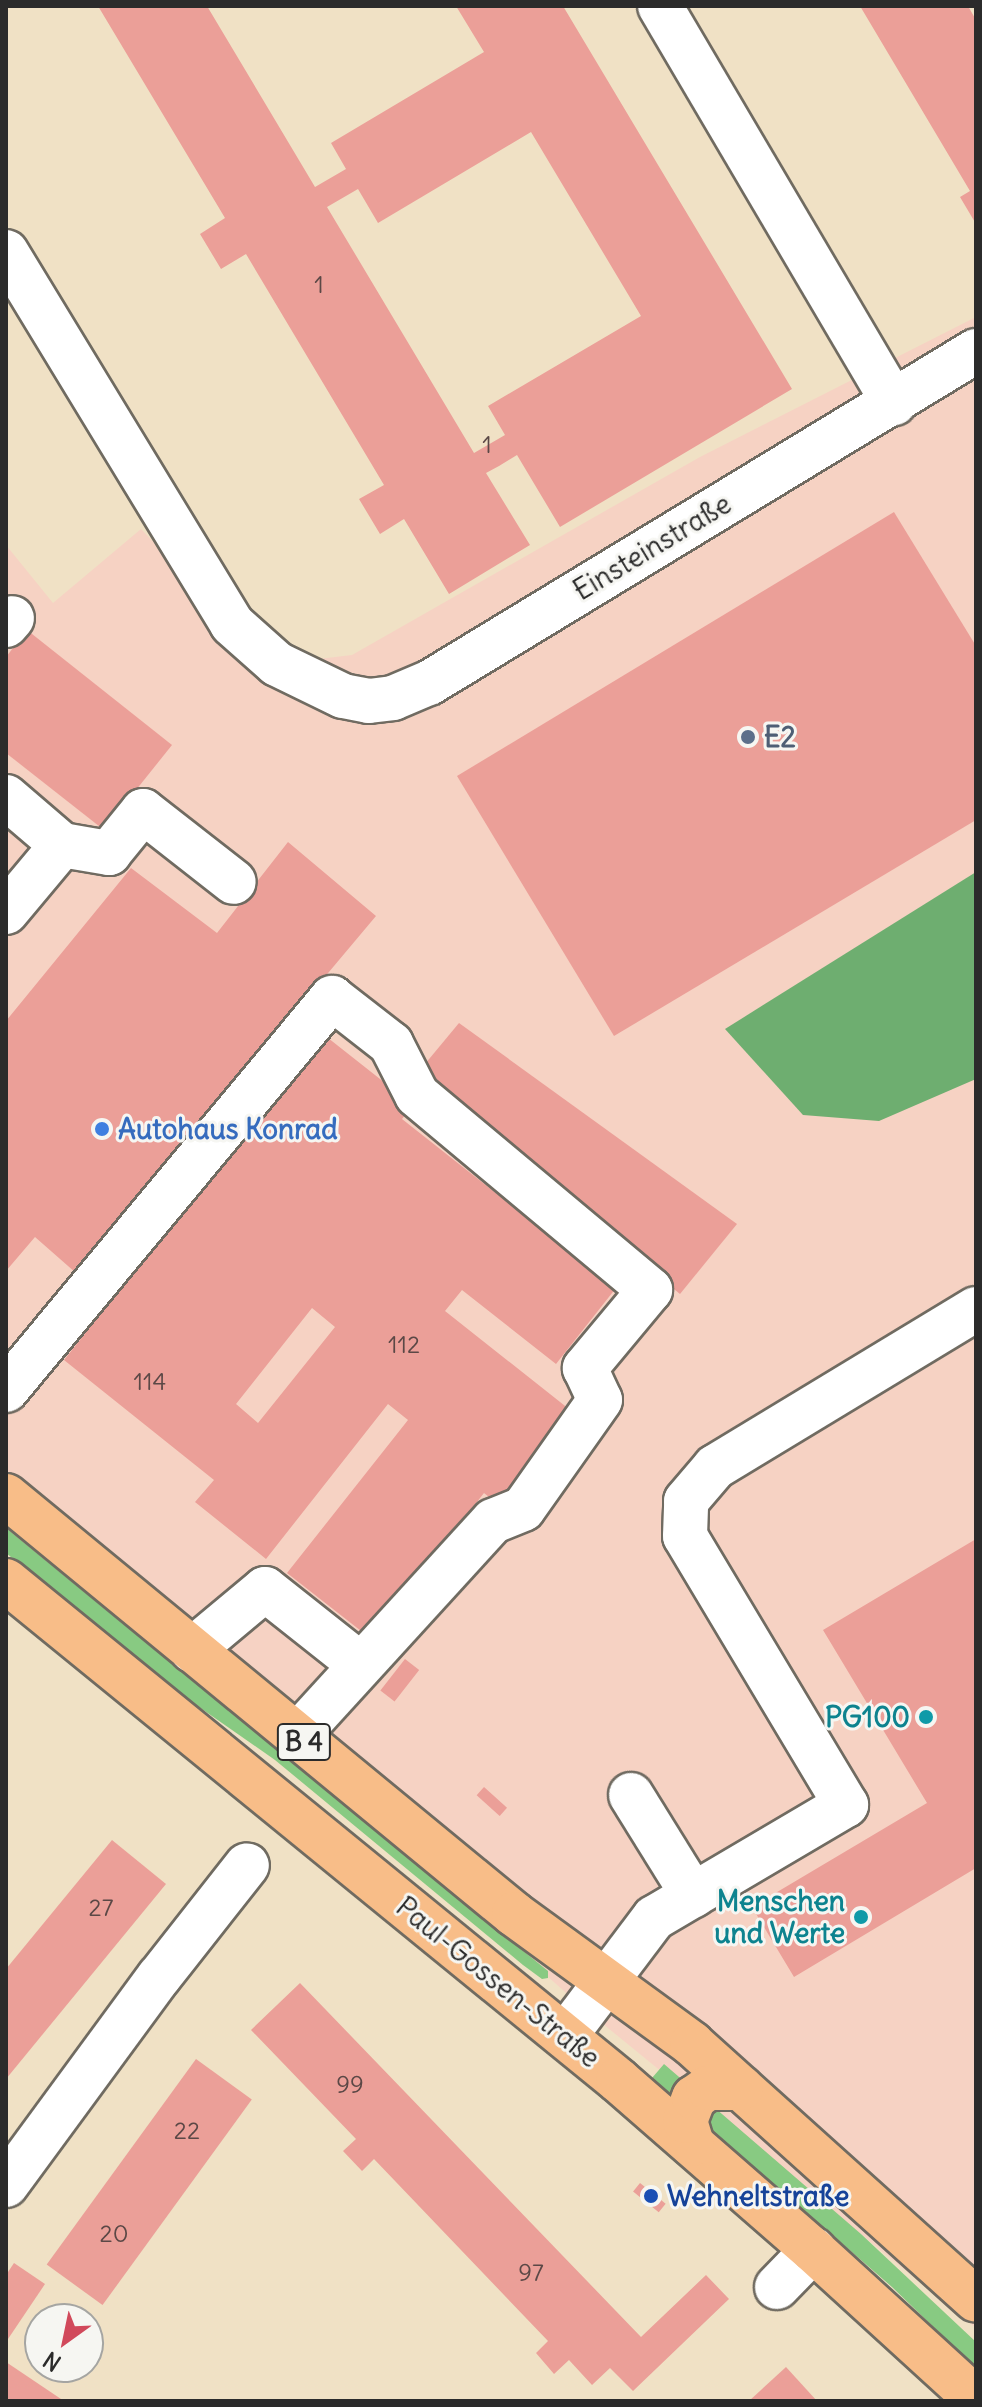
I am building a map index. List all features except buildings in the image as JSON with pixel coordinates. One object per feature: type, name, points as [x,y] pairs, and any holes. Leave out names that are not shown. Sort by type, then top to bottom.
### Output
[{"type":"main road","name":"B 4","points":[[6,1496],[514,1914],[692,2044],[976,2300]]},
{"type":"main road","name":"Paul-Gossen-Straße","points":[[6,1581],[565,2036],[813,2250],[976,2399]]},
{"type":"main road","points":[[692,2144],[685,2121],[694,2098],[708,2088],[741,2088]]},
{"type":"street","points":[[660,6],[894,403]]},
{"type":"street","name":"Einsteinstraße","points":[[6,252],[232,624],[277,664],[343,696],[369,701],[393,698],[429,683],[976,351]]},
{"type":"street","points":[[6,797],[62,845],[109,853],[143,811],[234,882]]},
{"type":"street","points":[[6,912],[62,845]]},
{"type":"street","points":[[6,1390],[332,998],[391,1044],[417,1095],[650,1290],[585,1368],[600,1400],[523,1509],[493,1521],[297,1736]]},
{"type":"street","points":[[565,2036],[654,1918],[846,1805],[685,1536],[686,1501],[715,1467],[976,1309]]},
{"type":"street","points":[[192,1650],[265,1589],[361,1665]]},
{"type":"street","points":[[631,1795],[693,1895]]},
{"type":"street","points":[[6,2185],[159,1977],[247,1865]]},
{"type":"street","points":[[777,2287],[813,2250]]},
{"type":"shaded area","points":[[976,317],[976,2328],[581,2006],[327,1782],[6,1523],[6,545],[53,603],[141,529],[232,624],[277,664],[352,655],[700,457]]},
{"type":"green space","points":[[976,872],[976,1079],[879,1121],[803,1115],[725,1029]]},
{"type":"green space","points":[[6,1528],[548,1971],[548,1978],[542,1979],[523,1965],[275,1760],[179,1693],[6,1553]]},
{"type":"green space","points":[[664,2064],[861,2234],[976,2342],[976,2368],[892,2287],[652,2078]]},
{"type":"place","name":"E2","points":[[748,737]]},
{"type":"place","name":"Autohaus Konrad","points":[[102,1129]]},
{"type":"place","name":"PG100","points":[[926,1717]]},
{"type":"place","name":"Menschen und Werte","points":[[861,1917]]},
{"type":"place","name":"Wehneltstraße","points":[[651,2196]]}]
